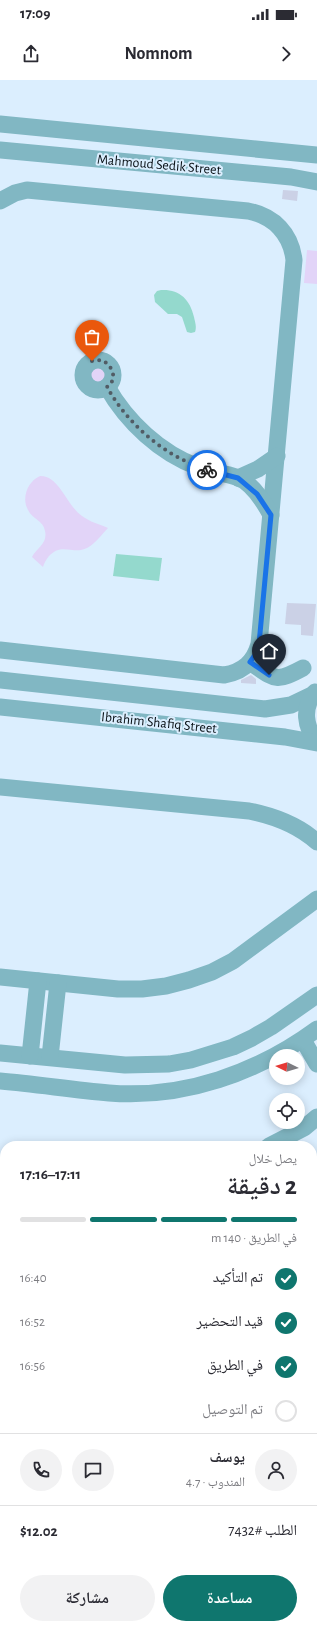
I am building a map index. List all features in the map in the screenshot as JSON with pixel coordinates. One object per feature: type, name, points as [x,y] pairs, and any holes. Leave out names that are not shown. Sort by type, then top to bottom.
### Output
[{"type":"street","name":"Mahmoud Sedik Street","points":[[0,124],[317,155]]},
{"type":"street","points":[[70,157],[74,152],[76,142],[73,131]]},
{"type":"street","name":"Mahmoud Sedik Street","points":[[0,150],[291,177],[317,182]]},
{"type":"street","points":[[0,202],[16,193],[27,190],[40,190],[248,211],[260,213],[281,228],[288,238],[293,250],[293,274],[259,644],[257,652],[250,662],[240,670],[224,675],[0,650]]},
{"type":"street","points":[[107,387],[129,418],[142,431],[161,446],[199,468],[238,478],[257,494],[271,515]]},
{"type":"street","points":[[238,478],[258,469],[277,456]]},
{"type":"street","points":[[250,662],[276,678],[284,678],[303,668]]},
{"type":"street","name":"Ibrahim Shafiq Street","points":[[0,680],[265,708],[291,705],[315,692]]},
{"type":"street","points":[[315,692],[309,703],[306,714],[307,725],[311,735],[317,742]]},
{"type":"street","name":"Ibrahim Shafiq Street","points":[[0,707],[259,734],[317,742]]},
{"type":"street","points":[[259,734],[266,725],[267,720],[265,708]]},
{"type":"street","points":[[0,787],[249,811],[279,819],[306,833],[317,842]]},
{"type":"street","points":[[0,977],[118,989],[142,989],[166,986],[212,972],[233,961],[317,899]]},
{"type":"street","points":[[30,1056],[38,981]]},
{"type":"street","points":[[50,1057],[58,983]]},
{"type":"street","points":[[0,1053],[147,1065],[191,1060],[219,1052],[252,1038],[272,1027],[317,995]]},
{"type":"street","points":[[0,1081],[110,1093],[138,1094],[166,1091],[193,1087],[247,1070],[312,1036],[317,1064]]},
{"type":"street","points":[[279,1141],[304,1128],[317,1118]]},
{"type":"shaded area","points":[[307,250],[317,251],[317,284],[304,283]]},
{"type":"shaded area","points":[[157,291],[173,291],[183,296],[187,300],[194,317],[196,326],[195,332],[187,332],[182,317],[177,314],[168,314],[155,302],[154,295]]},
{"type":"shaded area","points":[[95,368],[101,368],[106,373],[104,382],[101,384],[95,384],[90,379],[90,373]]},
{"type":"shaded area","points":[[40,476],[47,477],[52,480],[82,516],[108,528],[87,548],[82,550],[63,549],[54,552],[48,557],[43,567],[32,557],[45,539],[44,527],[30,513],[25,500],[29,486],[36,478]]},
{"type":"shaded area","points":[[116,554],[162,558],[159,581],[113,576]]},
{"type":"building","points":[[283,190],[298,191],[297,201],[282,199]]},
{"type":"building","points":[[287,603],[316,604],[313,636],[301,635],[301,625],[285,624]]},
{"type":"building","points":[[251,675],[256,679],[256,684],[241,683],[241,680]]},
{"type":"way so far","points":[[92,361],[102,360],[111,367],[114,377],[110,386],[107,387],[129,418],[142,431],[171,453],[186,462],[207,470]]},
{"type":"route","points":[[207,470],[238,478],[248,485],[265,504],[271,515],[259,644],[257,652],[250,662],[269,675]]}]
